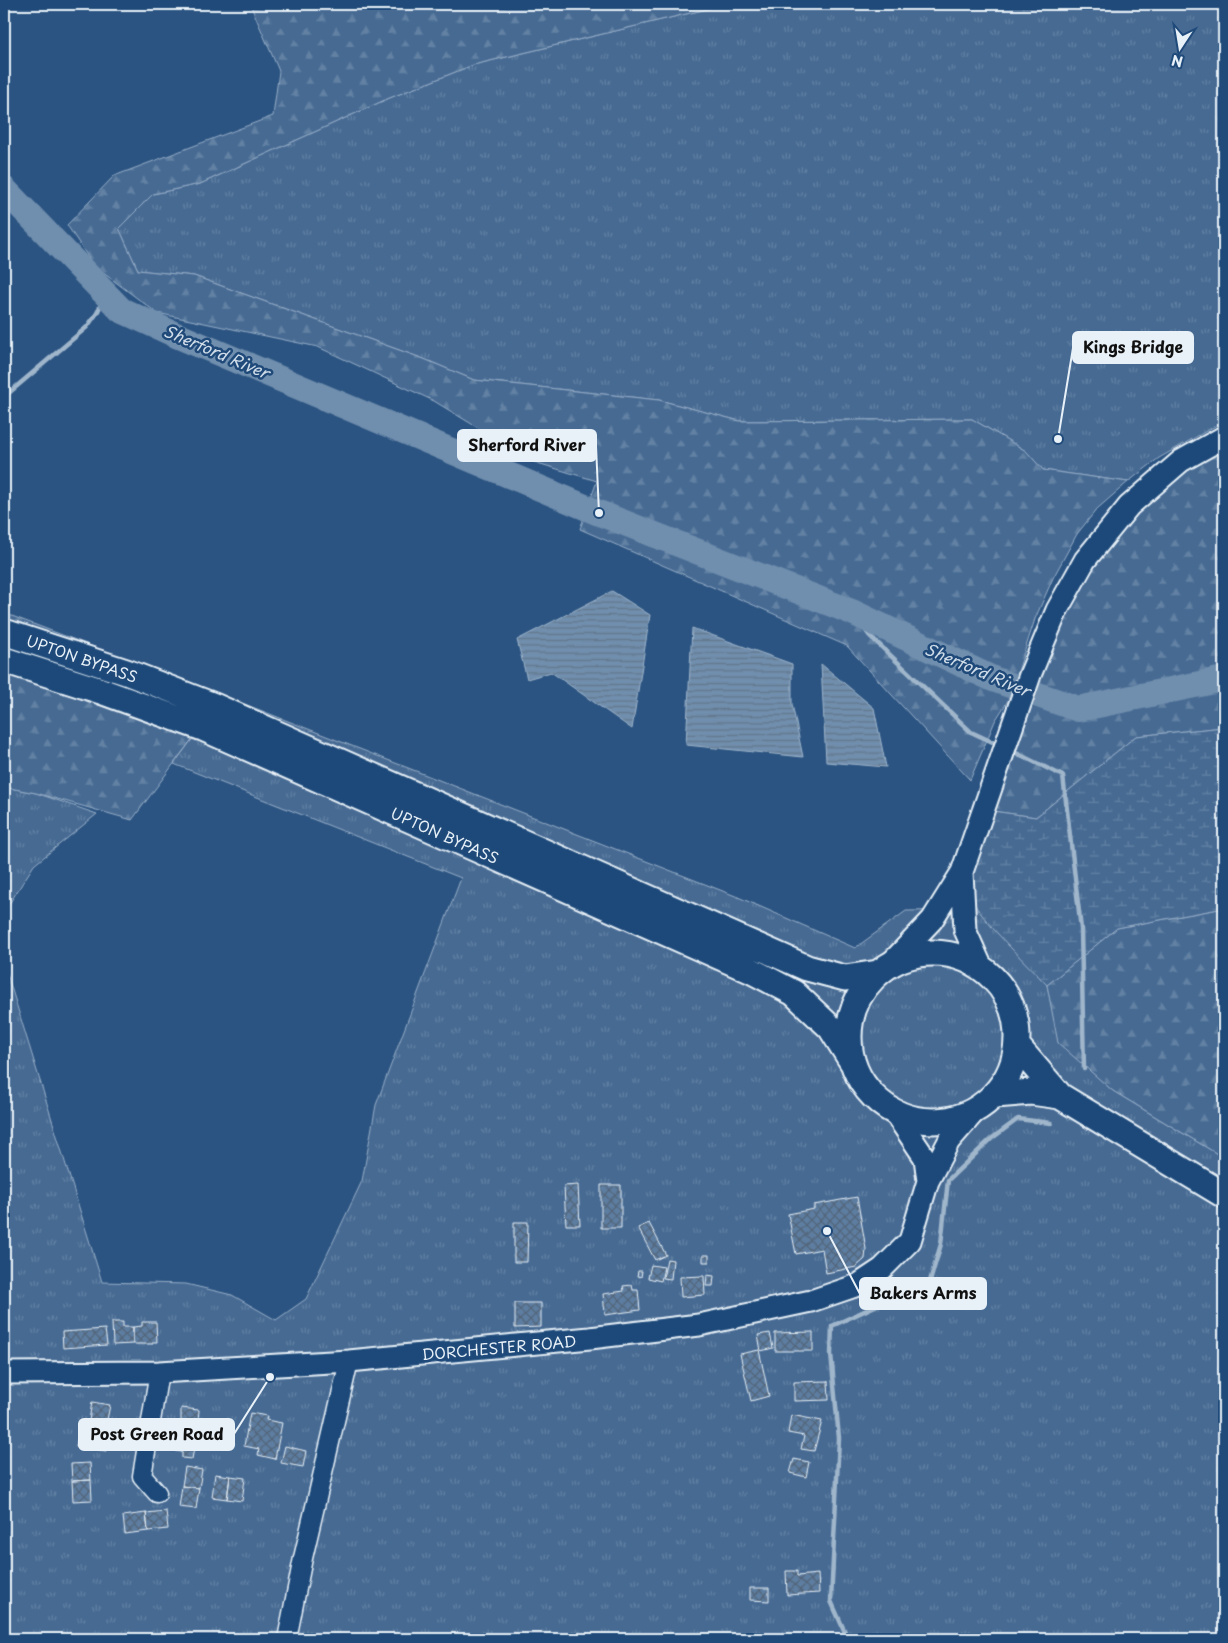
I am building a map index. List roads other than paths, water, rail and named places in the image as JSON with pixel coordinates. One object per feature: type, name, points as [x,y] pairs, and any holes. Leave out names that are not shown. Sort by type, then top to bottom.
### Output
[{"type":"highway","name":"UPTON BYPASS","points":[[4,632],[126,672],[214,706],[807,968],[845,978],[885,968]]},
{"type":"highway","name":"UPTON BYPASS","points":[[4,660],[101,691],[202,728],[750,970],[794,992],[830,1028],[853,1063]]},
{"type":"highway","points":[[930,952],[957,956],[982,968],[999,983],[1011,1002],[1017,1024],[1018,1047],[1010,1073],[995,1095],[976,1110],[949,1120],[921,1120],[894,1112],[876,1099],[867,1088],[853,1063],[849,1044],[852,1014],[865,987],[885,968],[912,954],[930,952]]},
{"type":"highway","points":[[1018,1047],[1060,1096],[1224,1194]]},
{"type":"highway","points":[[995,1095],[1032,1092],[1060,1096]]},
{"type":"main road","points":[[885,968],[932,920],[962,872],[1009,730],[1030,675],[1057,610],[1085,560],[1128,506],[1181,461],[1224,437]]},
{"type":"main road","points":[[962,872],[965,930],[982,968]]},
{"type":"main road","name":"DORCHESTER ROAD","points":[[4,1373],[159,1372],[349,1361],[590,1338],[699,1325],[812,1301],[858,1286],[882,1269],[910,1242],[928,1180],[949,1141],[976,1110]]},
{"type":"main road","name":"DORCHESTER ROAD","points":[[894,1112],[925,1158],[928,1180]]},
{"type":"street","points":[[287,1639],[302,1558],[349,1361]]},
{"type":"street","points":[[158,1493],[142,1476],[159,1372]]},
{"type":"waterway","name":"Sherford River","points":[[4,189],[121,310],[176,335],[599,513],[852,612],[993,679],[1078,709],[1224,679]]},
{"type":"waterway","points":[[4,397],[87,327],[97,313],[106,294]]},
{"type":"waterway","points":[[852,612],[869,635],[971,732],[999,745]]},
{"type":"waterway","points":[[1010,750],[1063,776],[1081,929],[1084,1069]]},
{"type":"waterway","points":[[848,1639],[831,1601],[839,1438],[831,1354],[832,1326],[888,1300],[928,1288],[941,1244],[948,1180],[991,1139],[1018,1119],[1051,1123]]},
{"type":"place","name":"Kings Bridge","points":[[1058,439]]},
{"type":"place","name":"Sherford River","points":[[599,513]]},
{"type":"place","name":"Bakers Arms","points":[[827,1231]]},
{"type":"place","name":"Post Green Road","points":[[270,1377]]}]
